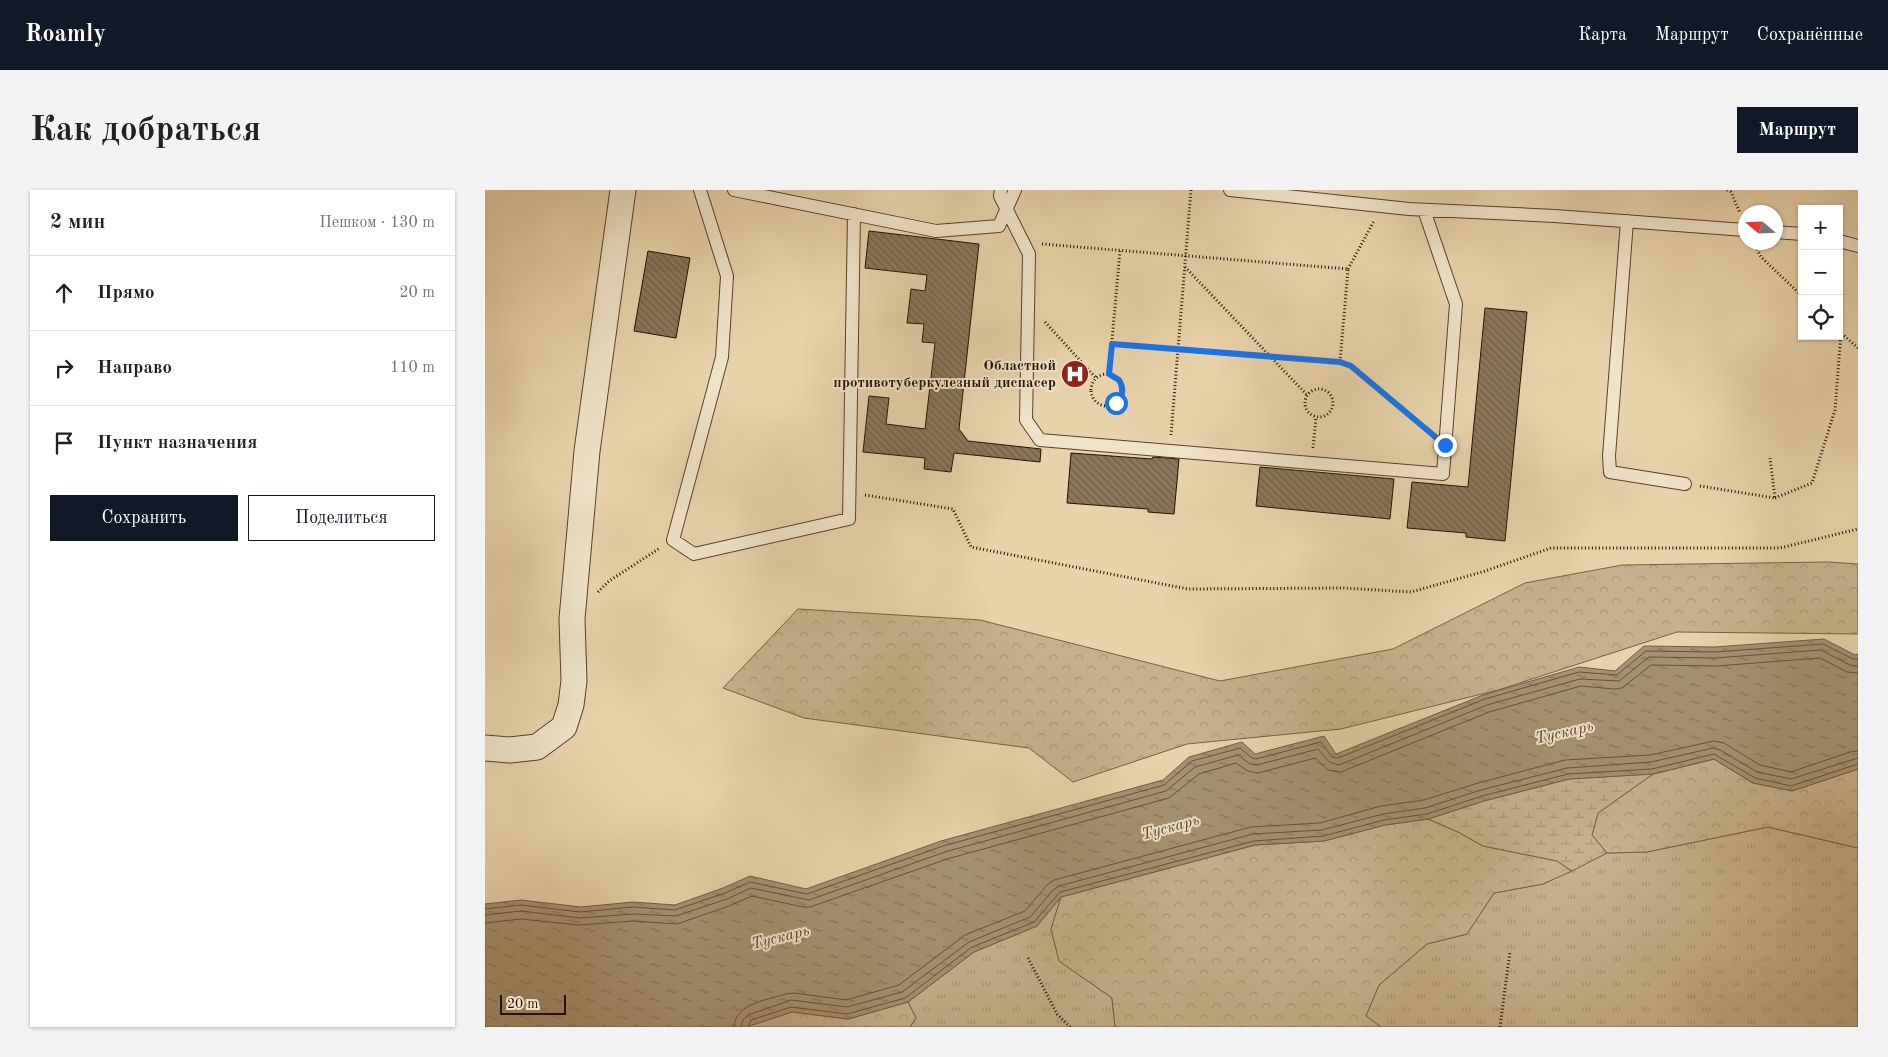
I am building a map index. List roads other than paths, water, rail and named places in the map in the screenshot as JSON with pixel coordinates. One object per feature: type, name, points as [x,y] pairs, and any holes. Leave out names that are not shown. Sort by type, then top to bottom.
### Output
[{"type":"street","points":[[485,748],[510,750],[537,747],[564,727],[571,705],[574,681],[572,619],[587,451],[623,190]]},
{"type":"lane","points":[[700,190],[727,276],[722,358],[673,540],[694,554],[849,519],[854,214]]},
{"type":"lane","points":[[734,190],[936,231],[999,226],[1015,190]]},
{"type":"lane","points":[[1001,190],[1000,196],[1029,254],[1026,420],[1040,440],[1443,474],[1456,304],[1424,210]]},
{"type":"lane","points":[[1230,190],[1424,210],[1627,221],[1738,229]]},
{"type":"lane","points":[[1627,221],[1609,456],[1610,472],[1685,484]]},
{"type":"lane","points":[[1783,233],[1798,234]]},
{"type":"lane","points":[[1843,242],[1858,246]]},
{"type":"water","name":"Тускарь","points":[[1824,639],[1855,655],[1858,654],[1858,769],[1792,791],[1753,783],[1714,759],[1653,774],[1569,779],[1484,801],[1428,819],[1385,825],[1324,841],[1255,845],[1061,897],[1037,926],[974,952],[908,1002],[848,1019],[792,1012],[746,1027],[485,1027],[485,904],[521,900],[581,907],[633,902],[675,905],[750,876],[806,889],[941,841],[1163,780],[1189,757],[1242,742],[1255,754],[1324,736],[1336,754],[1483,695],[1579,667],[1615,671],[1644,646],[1715,647]]},
{"type":"place","name":"Областной противотуберкулезный диспасер","points":[[1075,374]]}]
